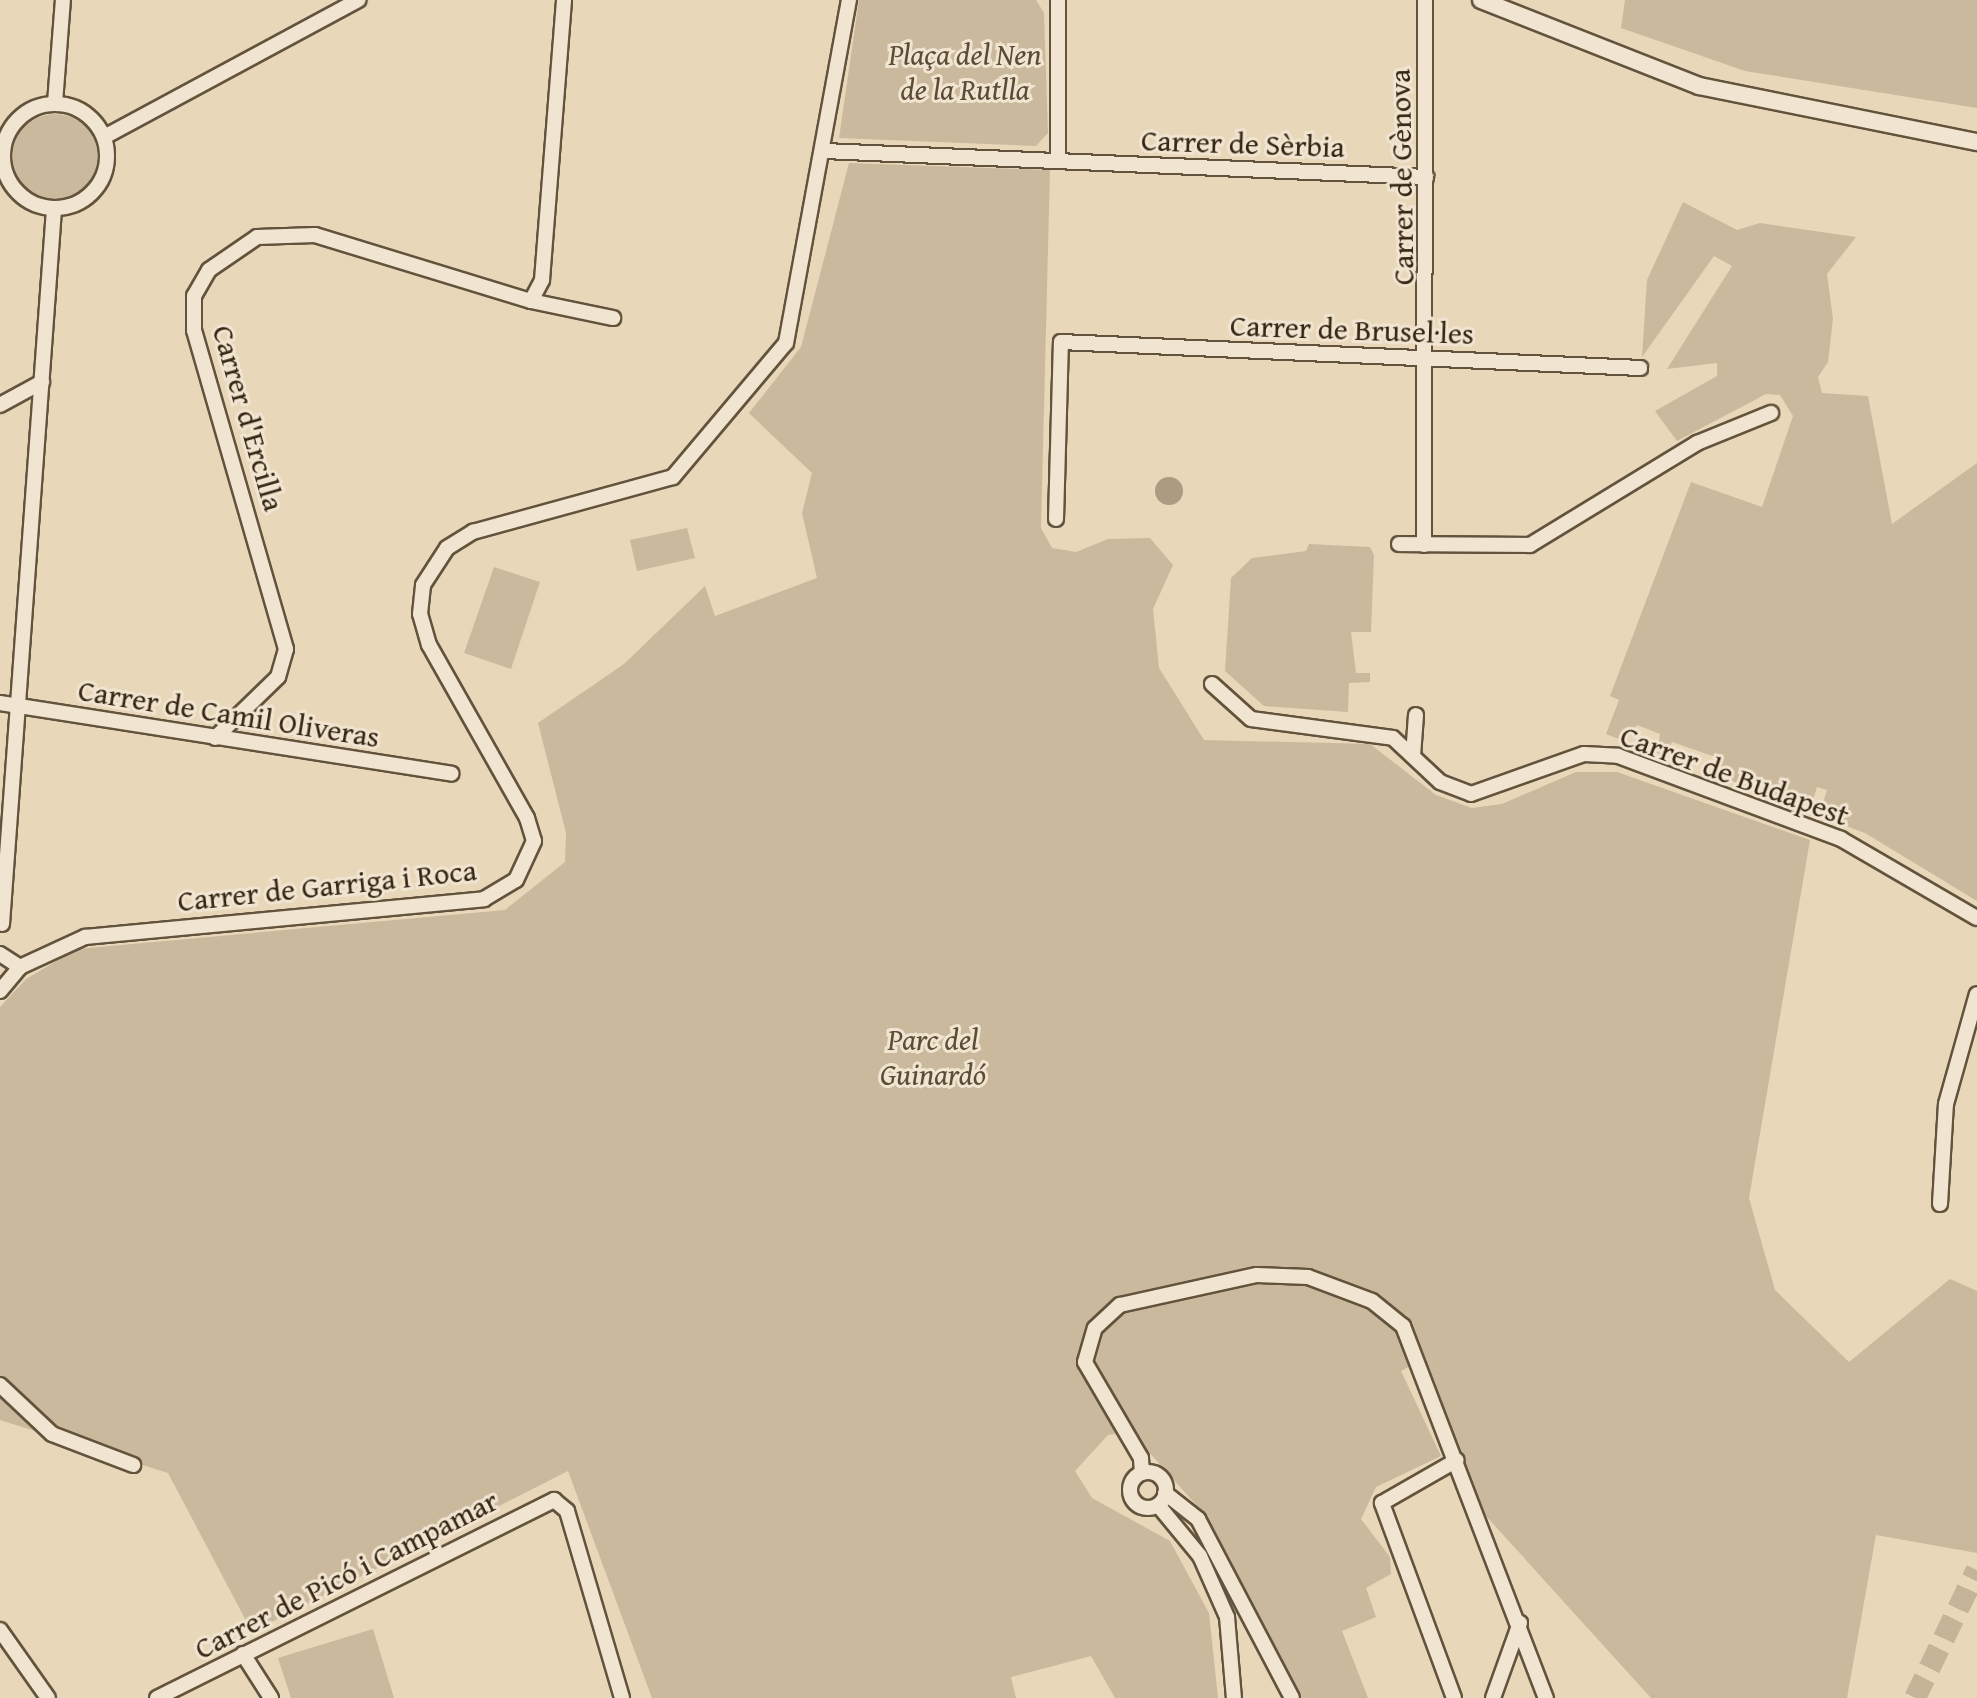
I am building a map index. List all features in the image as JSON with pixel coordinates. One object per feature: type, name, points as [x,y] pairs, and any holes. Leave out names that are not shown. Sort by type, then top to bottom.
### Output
[{"type":"street","points":[[55,103],[63,0]]},
{"type":"street","points":[[104,137],[358,0]]},
{"type":"street","points":[[531,301],[542,280],[564,0]]},
{"type":"street","name":"Carrer de Garriga i Roca","points":[[20,967],[85,937],[484,899],[516,880],[534,841],[527,818],[429,645],[420,614],[423,585],[447,548],[473,532],[655,487],[678,471],[786,343],[824,151],[849,0]]},
{"type":"street","points":[[1058,0],[1058,159]]},
{"type":"street","name":"Carrer de Gènova","points":[[1424,545],[1429,357],[1425,0]]},
{"type":"street","points":[[1481,0],[1699,86],[1977,142]]},
{"type":"street","points":[[55,103],[86,114],[104,137],[102,180],[82,202],[54,209],[6,190],[2,146],[18,120],[55,103]]},
{"type":"street","name":"Carrer de Sèrbia","points":[[824,151],[1426,177]]},
{"type":"street","points":[[2,924],[6,704],[42,382],[54,209]]},
{"type":"street","name":"Carrer d'Ercilla","points":[[215,738],[278,677],[286,649],[194,330],[194,296],[209,270],[257,237],[315,235],[531,301],[613,318]]},
{"type":"street","name":"Carrer de Brusel·les","points":[[1056,519],[1061,342],[1640,368]]},
{"type":"street","points":[[0,405],[42,382]]},
{"type":"street","points":[[1399,544],[1530,545],[1697,443],[1771,413]]},
{"type":"street","name":"Carrer de Budapest","points":[[1212,684],[1251,719],[1379,733],[1413,756],[1440,782],[1479,794],[1584,754],[1618,756],[1841,839],[1977,918]]},
{"type":"street","name":"Carrer de Camil Oliveras","points":[[6,704],[451,774]]},
{"type":"street","points":[[1413,756],[1416,715]]},
{"type":"street","points":[[0,954],[20,967],[0,991]]},
{"type":"street","points":[[1940,1204],[1946,1104],[1977,994]]},
{"type":"street","points":[[1142,1473],[1141,1458],[1085,1362],[1095,1328],[1120,1305],[1257,1275],[1340,1285],[1403,1326],[1520,1623],[1546,1698]]},
{"type":"street","points":[[0,1385],[52,1434],[133,1465]]},
{"type":"street","points":[[1454,1698],[1382,1503],[1457,1460]]},
{"type":"street","points":[[1142,1473],[1160,1477],[1162,1499],[1200,1556],[1227,1617],[1234,1698]]},
{"type":"street","points":[[1142,1473],[1130,1484],[1132,1499],[1144,1508],[1162,1499]]},
{"type":"street","points":[[1162,1499],[1198,1519],[1292,1698]]},
{"type":"street","name":"Carrer de Picó i Campamar","points":[[157,1698],[559,1500],[622,1698]]},
{"type":"street","points":[[1493,1698],[1520,1623]]},
{"type":"street","points":[[0,1630],[48,1698]]},
{"type":"street","points":[[243,1654],[271,1698]]},
{"type":"green space","name":"Plaça del Nen de la Rutlla","points":[[859,0],[1036,0],[1044,13],[1048,133],[1036,146],[839,138]]},
{"type":"green space","points":[[1625,0],[1977,0],[1977,108],[1745,71],[1621,28]]},
{"type":"green space","points":[[55,114],[79,121],[91,133],[98,157],[91,181],[79,193],[55,200],[31,193],[19,181],[12,157],[19,133],[31,121]]},
{"type":"green space","name":"Parc del Guinardó","points":[[849,163],[1050,170],[1041,528],[1052,548],[1076,552],[1108,539],[1150,538],[1173,565],[1153,609],[1159,668],[1204,740],[1370,744],[1436,795],[1472,808],[1502,804],[1576,772],[1617,772],[1810,840],[1749,1198],[1775,1290],[1849,1362],[1950,1279],[1977,1291],[1977,1553],[1876,1535],[1847,1698],[1651,1698],[1486,1516],[1420,1361],[1401,1371],[1441,1456],[1376,1487],[1361,1519],[1390,1557],[1391,1574],[1366,1588],[1376,1617],[1342,1631],[1368,1698],[1302,1698],[1207,1517],[1131,1432],[1108,1435],[1075,1471],[1092,1498],[1170,1541],[1209,1613],[1218,1698],[1115,1698],[1091,1656],[1011,1677],[1016,1698],[652,1698],[568,1471],[252,1632],[168,1473],[0,1420],[0,1007],[26,979],[77,949],[505,910],[565,862],[566,833],[538,723],[624,664],[705,586],[715,616],[817,578],[802,513],[812,473],[749,413],[801,347]]},
{"type":"green space","points":[[1683,202],[1737,230],[1760,223],[1856,237],[1827,274],[1833,319],[1828,362],[1818,377],[1822,393],[1868,396],[1892,524],[1977,463],[1977,901],[1865,833],[1819,816],[1827,790],[1817,787],[1813,800],[1787,791],[1783,802],[1715,774],[1721,759],[1672,742],[1666,756],[1657,753],[1660,734],[1637,725],[1624,741],[1606,734],[1619,700],[1610,696],[1691,482],[1762,507],[1793,416],[1780,395],[1766,394],[1677,441],[1655,411],[1717,376],[1717,363],[1667,369],[1732,266],[1714,256],[1642,357],[1647,280]]},
{"type":"green space","points":[[687,528],[695,558],[637,571],[630,540]]},
{"type":"green space","points":[[1309,544],[1370,547],[1374,555],[1371,632],[1351,632],[1356,673],[1370,673],[1370,682],[1349,683],[1348,712],[1264,706],[1225,671],[1231,578],[1252,558],[1306,551]]},
{"type":"green space","points":[[494,567],[540,582],[511,669],[464,653]]},
{"type":"green space","points":[[373,1629],[394,1698],[291,1698],[278,1658]]},
{"type":"shaded area","points":[[1169,477],[1179,481],[1183,491],[1179,501],[1169,505],[1159,501],[1155,491],[1159,481]]},
{"type":"tunnel","points":[[1915,1698],[1977,1570]]}]
